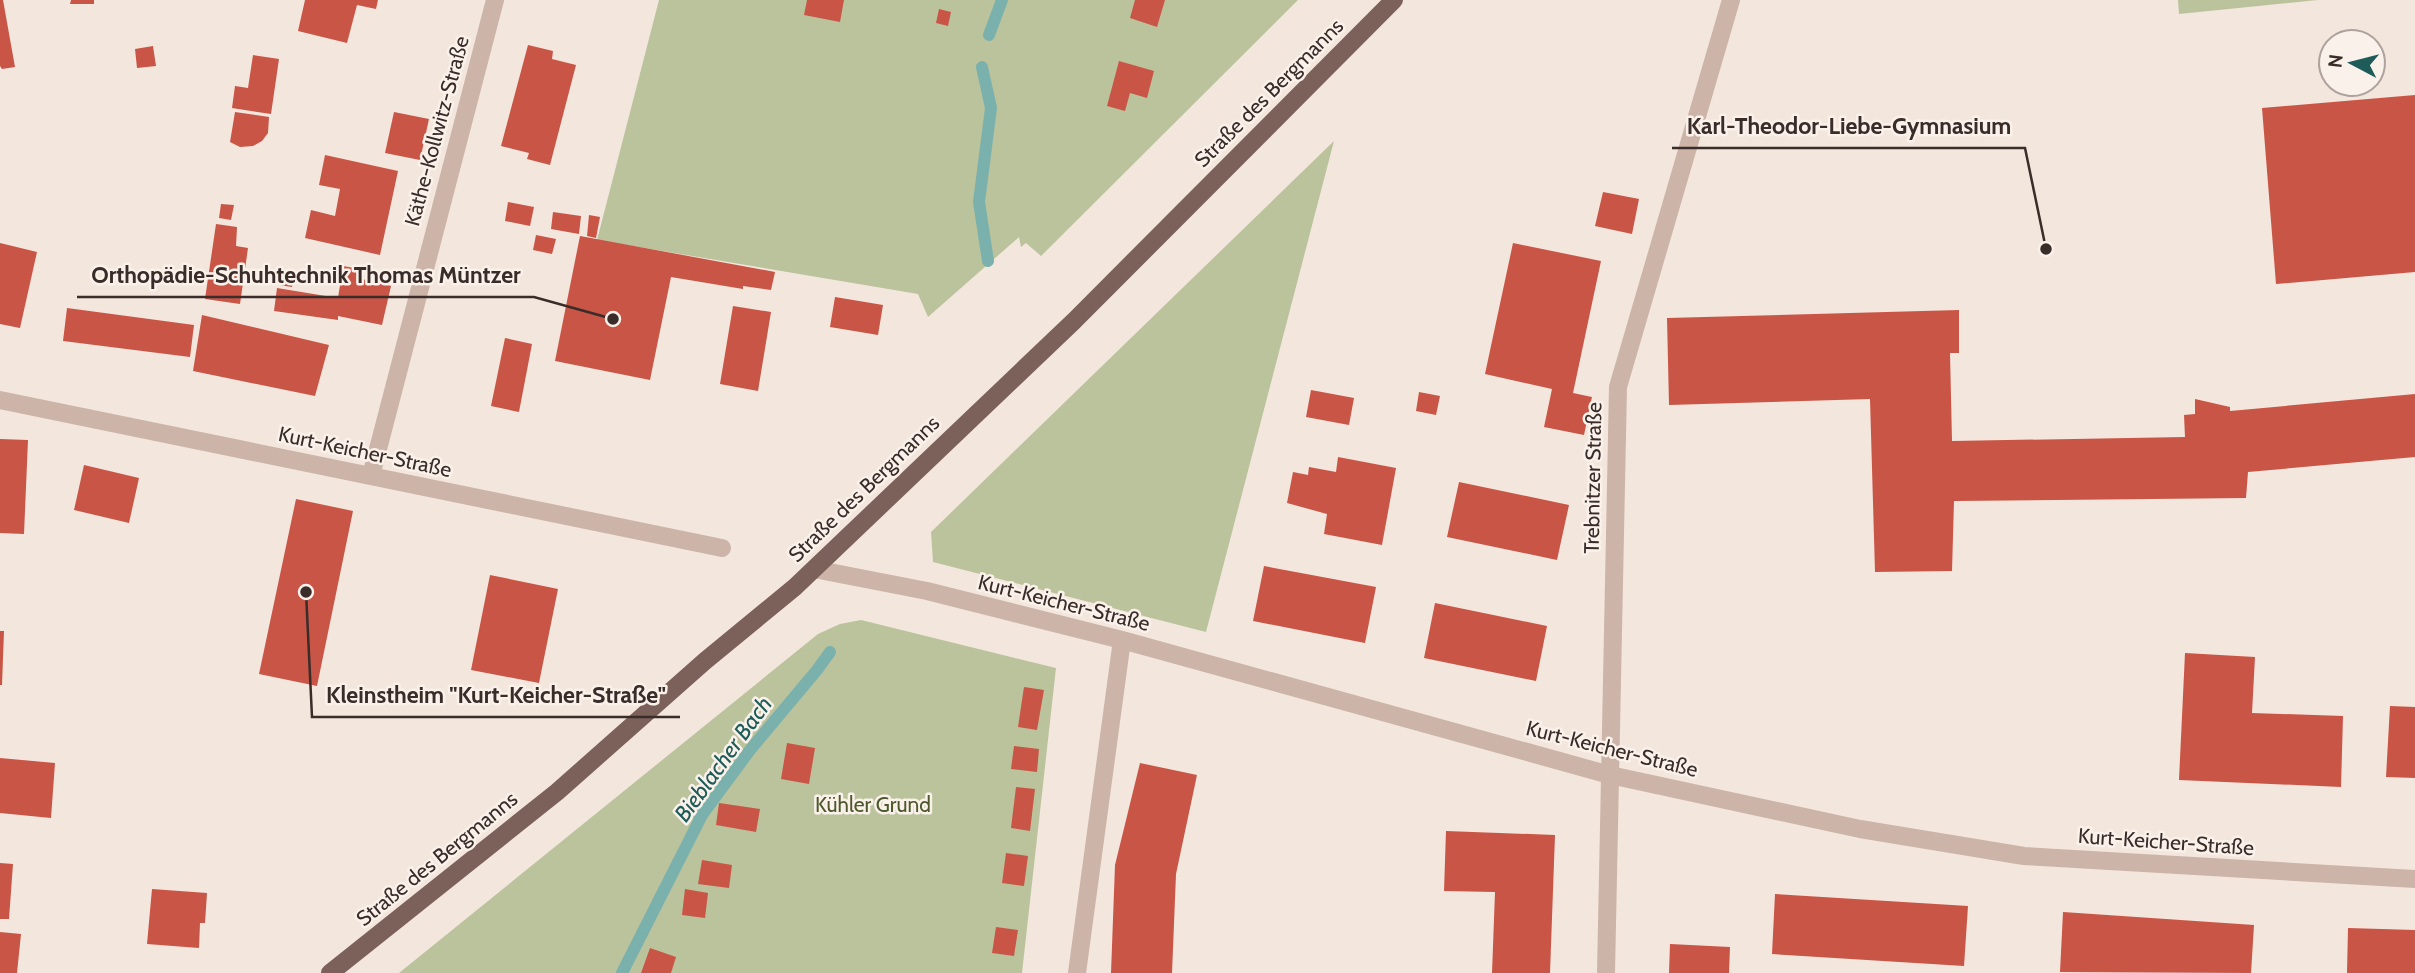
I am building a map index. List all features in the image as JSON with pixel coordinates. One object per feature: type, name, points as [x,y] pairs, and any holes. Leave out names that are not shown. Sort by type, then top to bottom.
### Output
[{"type":"main road","name":"Straße des Bergmanns","points":[[330,973],[557,792],[814,569],[1074,321],[1394,0]]},
{"type":"street","name":"Käthe-Kollwitz-Straße","points":[[371,476],[495,0]]},
{"type":"street","name":"Trebnitzer Straße","points":[[1606,973],[1618,387],[1731,0]]},
{"type":"street","name":"Kurt-Keicher-Straße","points":[[0,400],[722,548]]},
{"type":"street","name":"Kurt-Keicher-Straße","points":[[814,569],[927,591],[1122,640],[1610,775],[1860,829],[2024,856],[2415,879]]},
{"type":"street","points":[[1077,973],[1122,640]]},
{"type":"green space","points":[[659,0],[1298,0],[1041,256],[1026,243],[1021,247],[1019,237],[928,317],[918,294],[597,240]]},
{"type":"green space","points":[[2178,0],[2318,0],[2179,14]]},
{"type":"green space","points":[[1334,141],[1206,632],[933,562],[931,532]]},
{"type":"green space","name":"Kühler Grund","points":[[861,620],[1056,668],[1022,973],[399,973],[818,634],[840,624]]},
{"type":"building","points":[[0,0],[3,0],[15,67],[2,69],[0,66]]},
{"type":"building","points":[[71,0],[94,0],[94,4],[70,4]]},
{"type":"building","points":[[305,0],[378,0],[376,9],[357,5],[347,43],[298,31]]},
{"type":"building","points":[[807,0],[844,0],[840,22],[804,15]]},
{"type":"building","points":[[1135,0],[1165,0],[1157,27],[1130,18]]},
{"type":"building","points":[[939,9],[951,12],[948,26],[936,23]]},
{"type":"building","points":[[528,45],[553,51],[552,59],[576,65],[550,165],[527,159],[529,153],[501,146]]},
{"type":"building","points":[[153,46],[156,66],[137,68],[135,49]]},
{"type":"building","points":[[253,55],[279,59],[271,114],[232,108],[235,86],[248,88]]},
{"type":"building","points":[[1119,61],[1154,71],[1147,98],[1130,93],[1125,111],[1107,106]]},
{"type":"building","points":[[2415,95],[2415,272],[2276,284],[2262,108]]},
{"type":"building","points":[[235,112],[269,117],[268,133],[262,141],[253,146],[240,147],[230,142]]},
{"type":"building","points":[[394,112],[429,119],[420,160],[385,153]]},
{"type":"building","points":[[325,155],[398,171],[380,255],[305,238],[311,210],[335,216],[340,189],[319,185]]},
{"type":"building","points":[[1603,192],[1639,199],[1632,234],[1595,226]]},
{"type":"building","points":[[508,202],[534,207],[530,226],[505,221]]},
{"type":"building","points":[[221,204],[234,205],[231,220],[219,218]]},
{"type":"building","points":[[553,212],[581,216],[579,234],[551,229]]},
{"type":"building","points":[[589,215],[600,217],[596,238],[587,236]]},
{"type":"building","points":[[216,224],[237,227],[236,246],[248,248],[240,304],[205,299]]},
{"type":"building","points":[[536,235],[556,239],[552,254],[533,250]]},
{"type":"building","points":[[580,236],[775,272],[771,290],[743,286],[743,289],[671,277],[650,380],[555,361]]},
{"type":"building","points":[[0,243],[37,252],[20,328],[0,324]]},
{"type":"building","points":[[1513,243],[1601,261],[1573,393],[1592,397],[1584,435],[1544,427],[1552,389],[1485,374]]},
{"type":"building","points":[[343,266],[360,269],[358,278],[391,286],[382,325],[338,316],[338,320],[274,311],[277,288],[338,298]]},
{"type":"building","points":[[281,275],[294,277],[292,287],[279,285]]},
{"type":"building","points":[[835,297],[883,305],[878,335],[830,327]]},
{"type":"building","points":[[733,306],[771,312],[758,391],[720,384]]},
{"type":"building","points":[[67,308],[194,325],[190,357],[63,341]]},
{"type":"building","points":[[1959,310],[1959,353],[1950,353],[1952,441],[2185,437],[2184,415],[2195,414],[2195,399],[2230,407],[2230,411],[2415,394],[2415,457],[2248,472],[2246,498],[1954,501],[1952,571],[1875,572],[1870,399],[1669,405],[1667,318]]},
{"type":"building","points":[[202,315],[329,345],[315,396],[193,371]]},
{"type":"building","points":[[505,338],[532,344],[519,412],[491,406]]},
{"type":"building","points":[[1311,390],[1354,398],[1349,425],[1306,417]]},
{"type":"building","points":[[1419,392],[1440,396],[1436,415],[1416,411]]},
{"type":"building","points":[[0,439],[28,440],[24,534],[0,533]]},
{"type":"building","points":[[1338,457],[1396,468],[1382,545],[1324,534],[1327,514],[1287,503],[1293,472],[1308,475],[1309,467],[1336,472]]},
{"type":"building","points":[[84,465],[139,478],[129,523],[74,510]]},
{"type":"building","points":[[1459,482],[1569,505],[1557,560],[1447,537]]},
{"type":"building","points":[[296,499],[353,511],[317,686],[259,674]]},
{"type":"building","points":[[1264,566],[1376,587],[1365,643],[1253,621]]},
{"type":"building","points":[[490,575],[558,589],[539,683],[471,670]]},
{"type":"building","points":[[1435,603],[1547,626],[1536,681],[1424,658]]},
{"type":"building","points":[[0,631],[4,631],[2,685],[0,685]]},
{"type":"building","points":[[2185,653],[2255,657],[2252,713],[2343,716],[2341,787],[2179,780]]},
{"type":"building","points":[[1024,687],[1044,690],[1037,730],[1018,727]]},
{"type":"building","points":[[2390,706],[2415,707],[2415,778],[2386,777]]},
{"type":"building","points":[[787,743],[815,748],[809,784],[781,779]]},
{"type":"building","points":[[1014,746],[1039,749],[1037,772],[1011,769]]},
{"type":"building","points":[[0,758],[55,763],[51,818],[0,813]]},
{"type":"building","points":[[1140,763],[1197,775],[1176,874],[1172,973],[1111,973],[1115,865]]},
{"type":"building","points":[[1016,787],[1035,789],[1030,831],[1011,828]]},
{"type":"building","points":[[719,803],[760,809],[756,832],[716,825]]},
{"type":"building","points":[[1446,831],[1555,835],[1550,973],[1492,973],[1495,892],[1444,891]]},
{"type":"building","points":[[1006,853],[1028,856],[1024,886],[1002,883]]},
{"type":"building","points":[[702,860],[732,865],[729,888],[698,884]]},
{"type":"building","points":[[0,863],[13,864],[9,919],[0,919]]},
{"type":"building","points":[[152,889],[207,893],[205,923],[200,923],[199,948],[147,944]]},
{"type":"building","points":[[685,889],[708,893],[705,918],[682,915]]},
{"type":"building","points":[[1775,894],[1968,906],[1964,966],[1772,954]]},
{"type":"building","points":[[2063,912],[2254,925],[2251,973],[2060,972]]},
{"type":"building","points":[[996,927],[1018,930],[1014,956],[992,953]]},
{"type":"building","points":[[2348,928],[2415,930],[2415,973],[2347,973]]},
{"type":"building","points":[[0,932],[21,934],[17,973],[0,973]]},
{"type":"building","points":[[1670,944],[1730,947],[1729,973],[1669,973]]},
{"type":"building","points":[[650,948],[676,957],[671,973],[641,973]]},
{"type":"waterway","name":"Bieblacher Bach","points":[[989,35],[1002,0]]},
{"type":"waterway","name":"Bieblacher Bach","points":[[982,67],[991,108],[979,202],[988,261]]},
{"type":"waterway","name":"Bieblacher Bach","points":[[622,973],[702,815],[750,750],[830,652]]},
{"type":"place","name":"Karl-Theodor-Liebe-Gymnasium","points":[[2046,249]]},
{"type":"place","name":"Orthopädie-Schuhtechnik Thomas Müntzer","points":[[613,319]]},
{"type":"place","name":"Kleinstheim \"Kurt-Keicher-Straße\"","points":[[306,592]]}]
